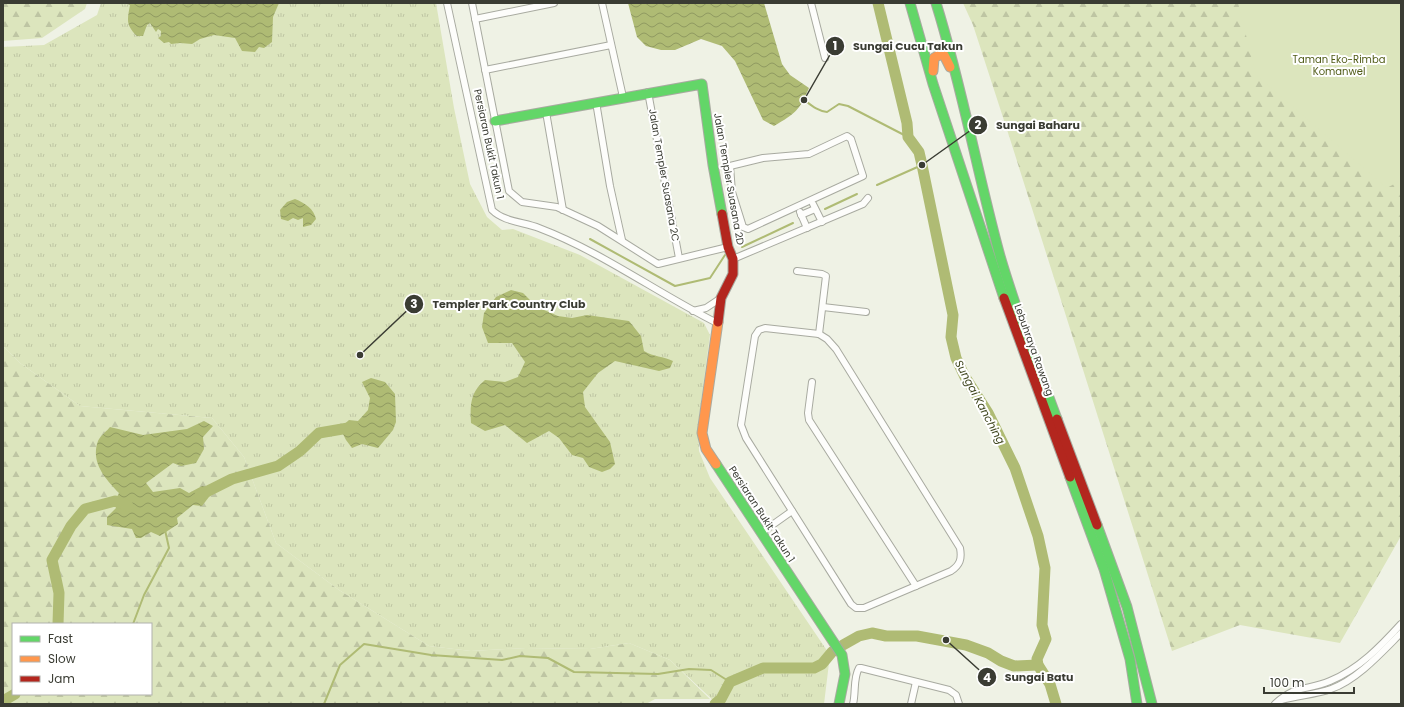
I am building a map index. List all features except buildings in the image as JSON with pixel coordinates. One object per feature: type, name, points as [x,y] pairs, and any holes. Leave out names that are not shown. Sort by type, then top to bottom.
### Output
[{"type":"main road","name":"Lebuhraya Rawang","points":[[910,3],[933,84],[1002,293],[1104,569],[1130,659],[1137,704]]},
{"type":"main road","name":"Lebuhraya Rawang","points":[[936,3],[959,84],[991,224],[1008,284],[1066,444],[1113,566],[1127,607],[1153,704]]},
{"type":"main road","points":[[933,84],[934,58],[941,54],[944,55],[959,84]]},
{"type":"main road","name":"Jalan Templer Suasana 2D","points":[[648,92],[702,84],[713,165],[728,247],[733,259],[733,274],[721,298],[717,323]]},
{"type":"main road","points":[[495,121],[648,92]]},
{"type":"main road","name":"Persiaran Bukit Takun 1","points":[[717,323],[702,433],[706,449],[842,655],[846,666],[846,678],[839,704]]},
{"type":"street","name":"Persiaran Bukit Takun 1","points":[[447,3],[492,210],[498,216],[539,228],[582,247],[693,311],[717,323]]},
{"type":"street","points":[[472,3],[509,191],[522,202],[557,207],[598,226],[658,264],[728,247]]},
{"type":"street","points":[[475,19],[554,3]]},
{"type":"street","points":[[602,3],[623,97]]},
{"type":"street","points":[[811,3],[825,58]]},
{"type":"street","points":[[485,70],[611,45]]},
{"type":"street","name":"Jalan Templer Suasana 2C","points":[[648,92],[679,258]]},
{"type":"street","points":[[596,102],[610,186],[622,240]]},
{"type":"street","points":[[546,112],[563,210]]},
{"type":"street","points":[[847,136],[851,138],[863,176],[748,229],[743,227],[732,192],[729,168],[732,165],[763,158],[809,154],[847,136]]},
{"type":"street","points":[[733,259],[863,204],[868,198]]},
{"type":"street","points":[[807,228],[800,214],[814,206],[822,222]]},
{"type":"street","points":[[797,271],[822,274],[826,276],[819,334]]},
{"type":"street","points":[[693,311],[706,308],[721,298]]},
{"type":"street","points":[[823,307],[866,312]]},
{"type":"street","points":[[765,328],[819,334],[827,339],[836,349],[960,548],[961,554],[957,567],[864,608],[856,608],[851,604],[792,511],[746,438],[741,425],[755,336],[759,330],[765,328]]},
{"type":"street","points":[[812,382],[808,413],[809,420],[916,586]]},
{"type":"street","points":[[761,533],[792,511]]},
{"type":"street","points":[[1275,704],[1290,692],[1330,681],[1350,670],[1378,648],[1401,624]]},
{"type":"street","points":[[1275,704],[1290,698],[1332,689],[1370,663],[1401,633]]},
{"type":"street","points":[[853,704],[856,688],[856,675],[859,668],[949,690],[956,696],[959,704]]},
{"type":"street","points":[[911,704],[916,682]]},
{"type":"green space","points":[[3,3],[87,3],[85,9],[42,38],[3,41]]},
{"type":"green space","points":[[101,3],[436,3],[454,108],[470,184],[487,217],[502,230],[513,229],[580,255],[704,323],[710,335],[698,424],[699,451],[710,478],[830,655],[824,704],[717,704],[670,660],[629,643],[590,649],[526,648],[471,651],[429,646],[339,590],[276,543],[244,457],[212,418],[80,406],[20,363],[3,346],[3,47],[44,45],[97,15]]},
{"type":"green space","points":[[963,3],[1401,3],[1401,536],[1340,643],[1240,625],[1172,651],[1010,139],[973,25]]},
{"type":"green space","name":"Taman Eko-Rimba Komanwel","points":[[1238,3],[1401,3],[1401,180],[1387,188],[1256,75]]},
{"type":"green space","points":[[3,346],[20,363],[80,406],[212,418],[244,457],[276,543],[339,590],[429,646],[471,651],[526,648],[590,649],[629,643],[670,660],[710,699],[655,699],[646,704],[3,704]]},
{"type":"water","points":[[126,3],[279,3],[273,17],[272,42],[264,48],[259,47],[255,52],[242,51],[235,38],[214,35],[200,39],[192,44],[164,43],[158,38],[161,36],[161,31],[158,29],[156,32],[150,23],[147,25],[143,36],[137,36],[129,26],[128,19],[130,5]]},
{"type":"water","points":[[628,3],[764,3],[782,64],[790,75],[809,88],[802,102],[796,111],[774,126],[763,120],[735,61],[722,46],[701,39],[675,50],[661,50],[646,46],[637,37]]},
{"type":"water","points":[[295,199],[306,204],[315,215],[316,219],[311,225],[303,227],[303,218],[298,220],[293,218],[288,221],[281,219],[280,210],[287,202]]},
{"type":"water","points":[[511,290],[523,293],[537,307],[558,316],[572,318],[587,315],[629,321],[641,336],[644,351],[673,361],[670,368],[659,371],[615,361],[598,373],[583,392],[585,407],[610,442],[615,464],[610,469],[602,472],[589,467],[583,458],[572,455],[559,438],[549,431],[527,443],[505,425],[485,431],[471,423],[471,405],[476,389],[485,380],[505,382],[518,377],[525,362],[512,343],[488,343],[482,327],[484,313],[496,297]]},
{"type":"water","points":[[371,378],[385,382],[395,394],[396,422],[393,430],[378,448],[362,444],[352,448],[340,428],[349,420],[358,421],[368,410],[370,398],[362,382]]},
{"type":"water","points":[[204,421],[213,426],[203,437],[204,449],[196,463],[181,466],[173,463],[146,483],[153,492],[180,488],[189,493],[202,486],[213,488],[212,493],[202,506],[193,505],[177,518],[178,524],[160,536],[151,532],[141,538],[136,538],[132,529],[107,525],[107,517],[116,508],[115,501],[119,493],[109,482],[98,463],[96,449],[98,441],[102,435],[110,427],[143,435],[187,429]]},
{"type":"waterway","name":"Sungai Kanching","points":[[878,3],[907,123],[908,137],[919,152],[922,165],[953,315],[951,337],[956,358],[965,377],[988,413],[1015,468],[1038,536],[1045,568],[1042,625],[1046,639],[1037,659],[1038,665],[1050,684],[1056,704]]},
{"type":"waterway","points":[[803,99],[817,109],[827,112],[839,104],[848,106],[908,137]]},
{"type":"waterway","points":[[877,185],[922,165]]},
{"type":"waterway","points":[[825,209],[857,194]]},
{"type":"waterway","points":[[742,247],[793,223]]},
{"type":"waterway","points":[[590,239],[675,286],[710,278],[725,255]]},
{"type":"waterway","points":[[200,495],[232,479],[278,466],[300,451],[319,433],[354,427]]},
{"type":"waterway","points":[[58,623],[59,593],[52,560],[71,526],[85,509],[115,501],[128,506]]},
{"type":"waterway","points":[[133,623],[144,595],[169,548],[165,530]]},
{"type":"waterway","points":[[843,645],[859,636],[872,633],[886,636],[917,636],[966,645],[988,653],[1001,661],[1014,666],[1038,665]]},
{"type":"waterway","points":[[324,704],[340,665],[364,644],[431,655],[502,660],[520,656],[548,658],[574,672],[658,674],[689,669],[711,670],[730,682]]},
{"type":"waterway","points":[[715,704],[721,699],[730,682],[763,668],[814,668],[822,664],[832,652]]},
{"type":"waterway","points":[[3,701],[13,695]]},
{"type":"traffic: fast","points":[[910,3],[933,84],[1004,298]]},
{"type":"traffic: fast","points":[[936,3],[962,97],[984,193],[1006,277],[1057,419]]},
{"type":"traffic: fast","points":[[495,121],[702,84],[713,165],[722,214]]},
{"type":"traffic: fast","points":[[716,464],[842,655],[845,674],[839,704]]},
{"type":"traffic: fast","points":[[1070,477],[1104,569],[1130,659],[1137,704]]},
{"type":"traffic: fast","points":[[1097,525],[1127,607],[1152,704]]},
{"type":"traffic: slow","points":[[933,71],[934,58],[941,54],[944,55],[950,67]]},
{"type":"traffic: slow","points":[[716,464],[706,449],[702,433],[718,322]]},
{"type":"traffic: jam","points":[[718,322],[721,298],[733,274],[733,259],[728,247],[722,214]]},
{"type":"traffic: jam","points":[[1004,298],[1070,477]]},
{"type":"traffic: jam","points":[[1057,419],[1097,525]]},
{"type":"place","name":"Sungai Cucu Takun","points":[[804,100]]},
{"type":"place","name":"Sungai Baharu","points":[[922,165]]},
{"type":"place","name":"Templer Park Country Club","points":[[360,355]]},
{"type":"place","name":"Sungai Batu","points":[[946,640]]}]
